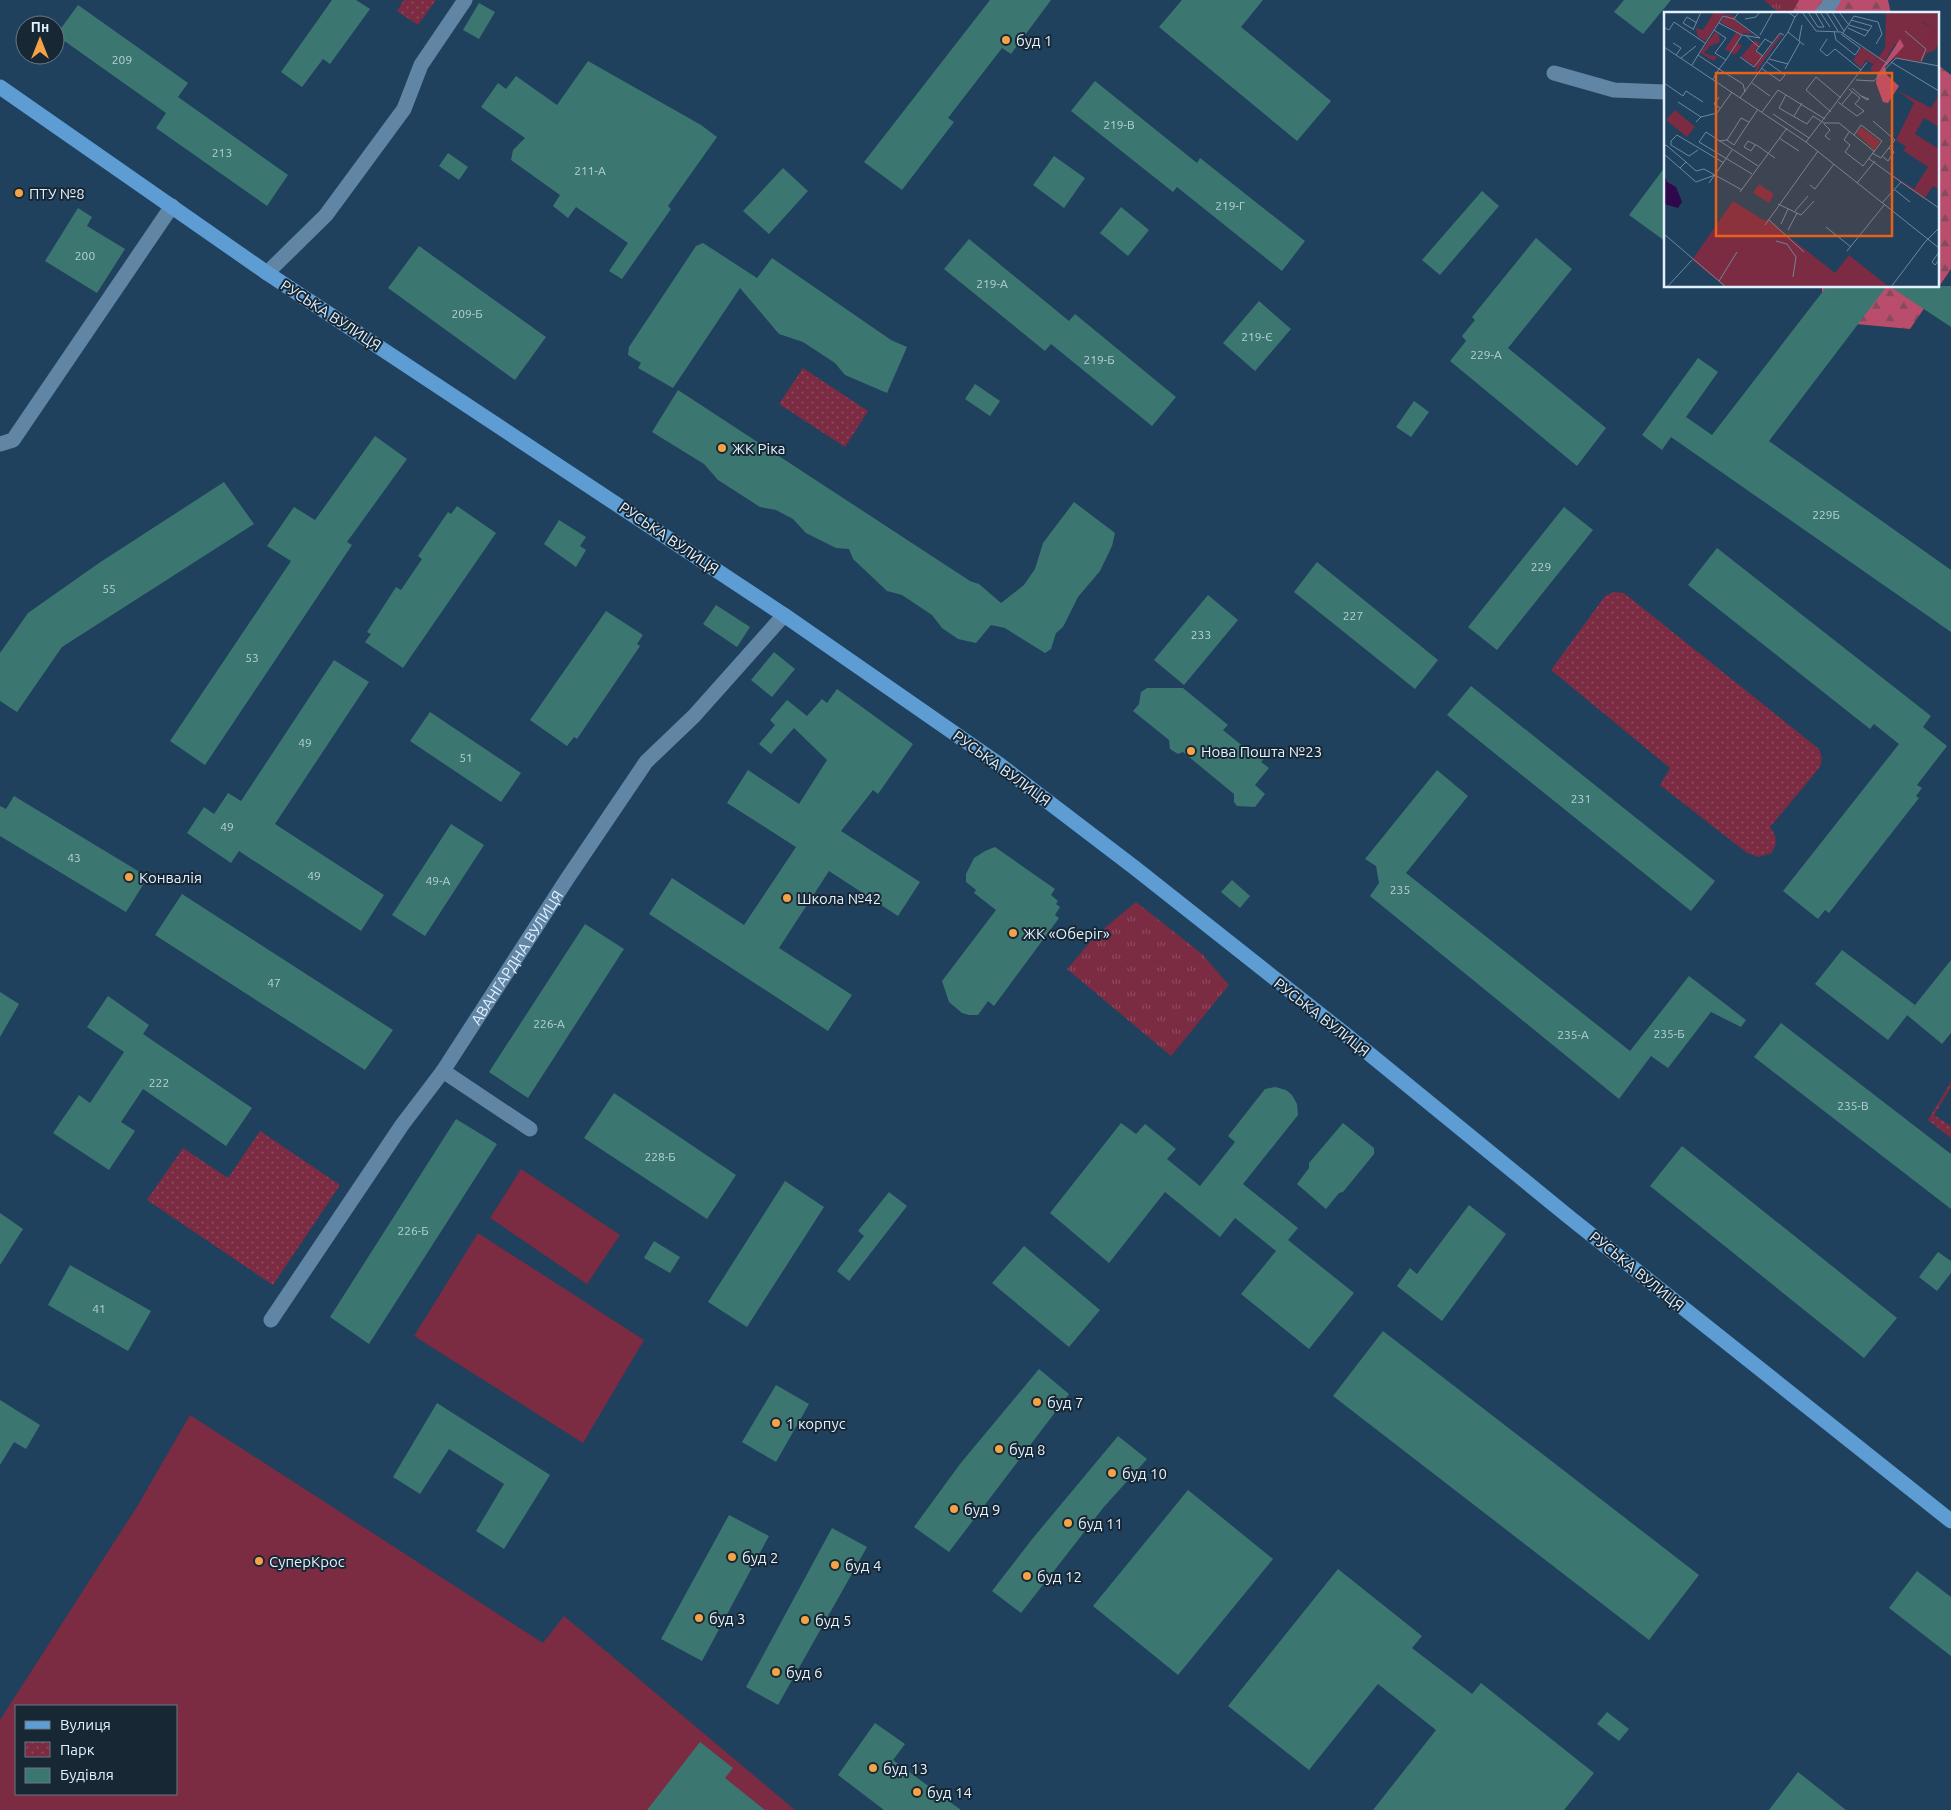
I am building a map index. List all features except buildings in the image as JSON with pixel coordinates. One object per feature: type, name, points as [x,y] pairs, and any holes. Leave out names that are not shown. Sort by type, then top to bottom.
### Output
[{"type":"main road","name":"РУСЬКА ВУЛИЦЯ","points":[[0,87],[267,273],[784,615],[1000,765],[1135,868],[1951,1521]]},
{"type":"street","points":[[267,273],[326,215],[404,109],[420,65],[465,0]]},
{"type":"street","points":[[1824,12],[1833,0]]},
{"type":"street","points":[[1554,73],[1614,90],[1664,92]]},
{"type":"street","points":[[0,444],[13,440],[172,206]]},
{"type":"street","name":"АВАНГАРДНА ВУЛИЦЯ","points":[[271,1320],[402,1125],[442,1071],[556,895],[646,762],[694,716],[784,615]]},
{"type":"street","points":[[442,1071],[530,1129]]},
{"type":"green space","points":[[404,0],[436,0],[418,25],[397,11]]},
{"type":"green space","points":[[1764,0],[1799,0],[1792,12],[1778,12]]},
{"type":"green space","points":[[1799,0],[1888,0],[1891,12],[1792,12]]},
{"type":"green space","points":[[1938,65],[1951,75],[1951,269],[1910,329],[1856,324],[1822,298],[1822,288],[1938,288]]},
{"type":"green space","points":[[803,368],[868,411],[845,447],[779,404]]},
{"type":"green space","points":[[1614,592],[1624,593],[1819,749],[1822,758],[1820,767],[1770,827],[1776,840],[1771,853],[1759,857],[1747,853],[1660,785],[1670,768],[1551,670],[1605,596]]},
{"type":"green space","points":[[1136,902],[1202,954],[1229,985],[1171,1056],[1067,969],[1096,935]]},
{"type":"green space","points":[[1951,1082],[1951,1087],[1934,1115],[1951,1126],[1951,1138],[1928,1120]]},
{"type":"green space","points":[[260,1131],[340,1185],[273,1285],[147,1200],[183,1148],[228,1178]]},
{"type":"green space","points":[[521,1169],[620,1235],[587,1284],[490,1218]]},
{"type":"green space","points":[[478,1233],[644,1340],[583,1443],[414,1336]]},
{"type":"green space","name":"СуперКрос","points":[[190,1415],[543,1643],[564,1616],[795,1810],[0,1810],[0,1720],[138,1505]]},
{"type":"place","name":"буд 1","points":[[1006,40]]},
{"type":"place","name":"ПТУ №8","points":[[19,193]]},
{"type":"place","name":"ЖК Ріка","points":[[722,448]]},
{"type":"place","name":"Нова Пошта №23","points":[[1191,751]]},
{"type":"place","name":"Конвалія","points":[[129,877]]},
{"type":"place","name":"Школа №42","points":[[787,898]]},
{"type":"place","name":"ЖК «Оберіг»","points":[[1013,933]]},
{"type":"place","name":"буд 7","points":[[1037,1402]]},
{"type":"place","name":"1 корпус","points":[[776,1423]]},
{"type":"place","name":"буд 8","points":[[999,1449]]},
{"type":"place","name":"буд 10","points":[[1112,1473]]},
{"type":"place","name":"буд 9","points":[[954,1509]]},
{"type":"place","name":"буд 11","points":[[1068,1523]]},
{"type":"place","name":"буд 2","points":[[732,1557]]},
{"type":"place","name":"СуперКрос","points":[[259,1561]]},
{"type":"place","name":"буд 4","points":[[835,1565]]},
{"type":"place","name":"буд 12","points":[[1027,1576]]},
{"type":"place","name":"буд 3","points":[[699,1618]]},
{"type":"place","name":"буд 5","points":[[805,1620]]},
{"type":"place","name":"буд 6","points":[[776,1672]]},
{"type":"place","name":"буд 13","points":[[873,1768]]},
{"type":"place","name":"буд 14","points":[[917,1792]]}]
